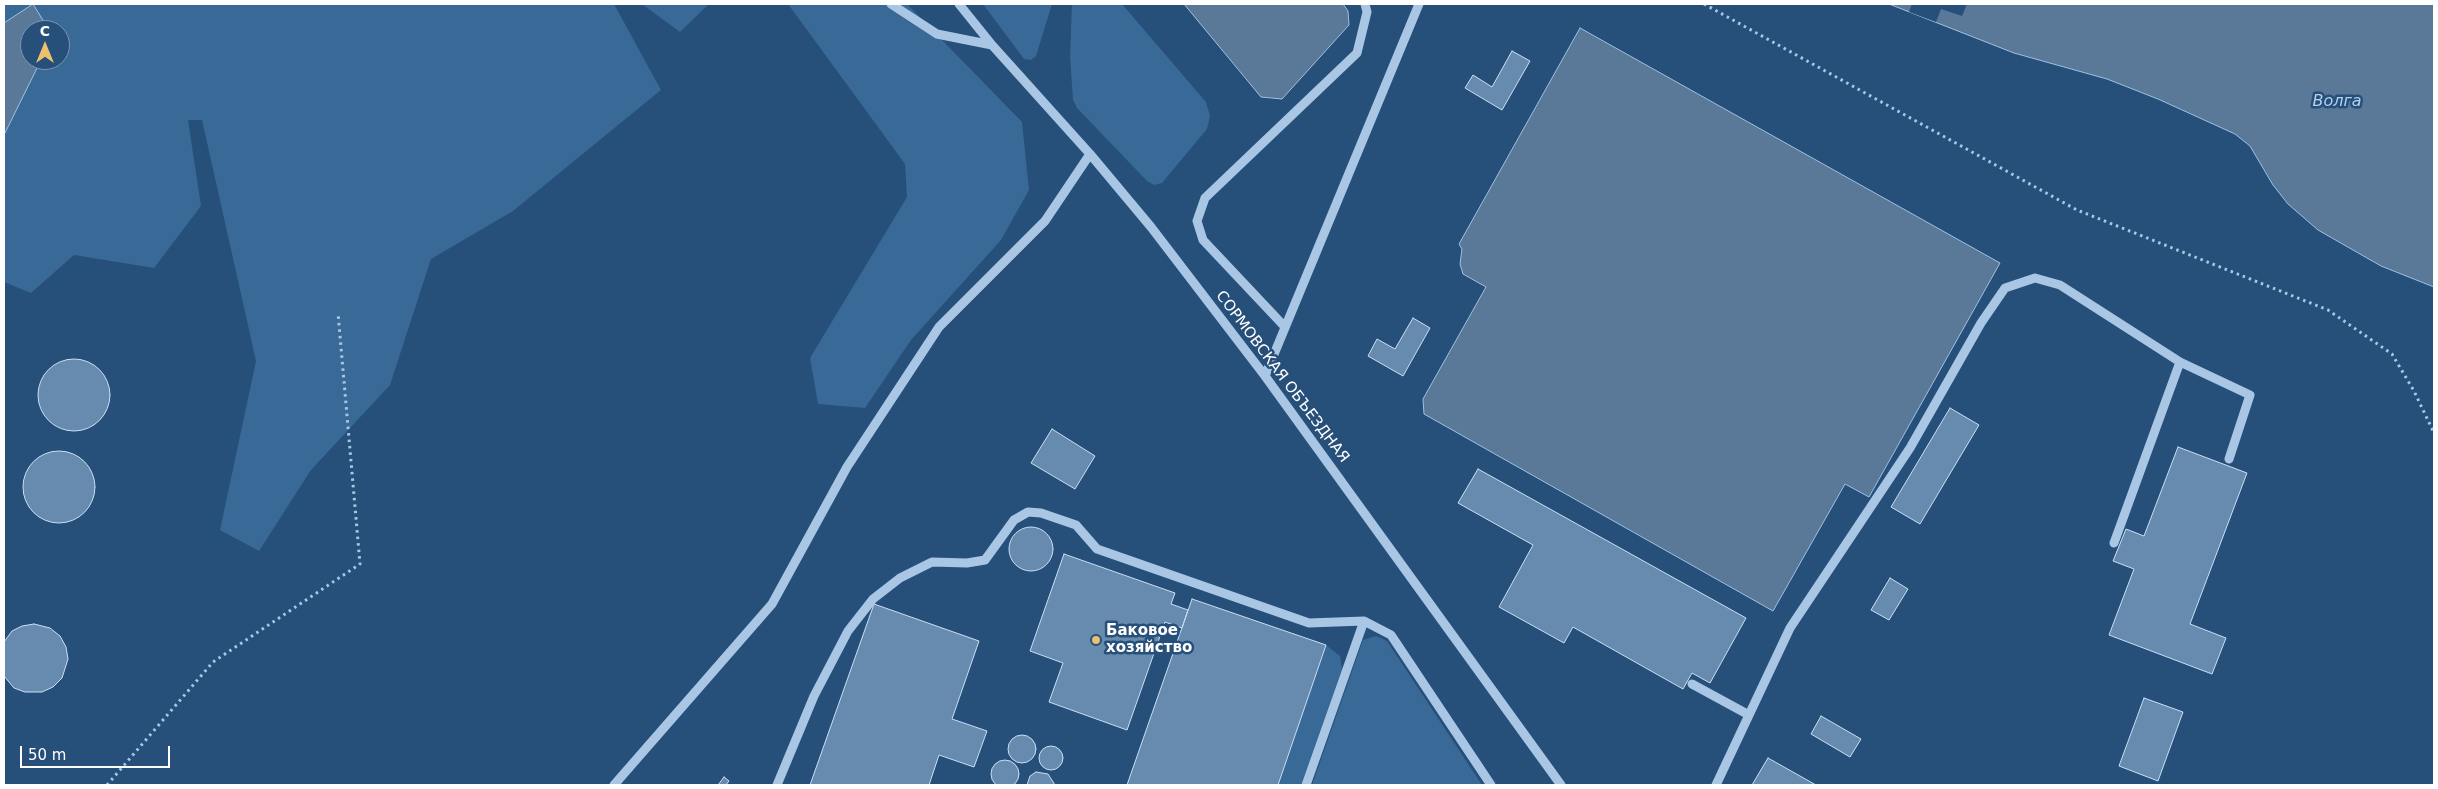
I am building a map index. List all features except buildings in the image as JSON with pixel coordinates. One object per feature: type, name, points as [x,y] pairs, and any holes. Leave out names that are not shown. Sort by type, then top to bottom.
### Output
[{"type":"street","points":[[891,4],[937,34],[992,45]]},
{"type":"street","name":"СОРМОВСКАЯ ОБЪЕЗДНАЯ","points":[[959,4],[992,45],[1090,154],[1151,227],[1266,376],[1561,785]]},
{"type":"street","points":[[1285,327],[1204,240],[1197,221],[1205,198],[1357,53],[1367,12],[1365,4]]},
{"type":"street","points":[[1266,376],[1419,4]]},
{"type":"street","points":[[614,785],[772,604],[848,467],[939,327],[1045,221],[1090,154]]},
{"type":"street","points":[[1716,785],[1790,628],[1910,448],[1981,323],[2005,288],[2034,278],[2060,285],[2180,362],[2250,395],[2229,459]]},
{"type":"street","points":[[2114,544],[2180,362]]},
{"type":"street","points":[[777,785],[819,688],[848,631],[873,599],[900,578],[932,562],[967,563],[985,560],[1014,520],[1028,512],[1042,513],[1076,525],[1097,549],[1310,623],[1364,621],[1391,635],[1490,785]]},
{"type":"street","points":[[1306,785],[1364,621]]},
{"type":"street","points":[[1692,684],[1749,715]]},
{"type":"path","points":[[1704,4],[2077,210],[2328,310],[2392,354],[2414,391],[2434,434]]},
{"type":"path","points":[[107,785],[213,662],[360,564],[338,313]]},
{"type":"shaded area","points":[[4,4],[614,4],[661,90],[513,211],[431,259],[390,385],[311,470],[259,551],[220,530],[256,361],[202,120],[188,120],[201,206],[154,268],[74,255],[31,293],[4,282]]},
{"type":"shaded area","points":[[642,4],[709,4],[680,32]]},
{"type":"shaded area","points":[[788,4],[907,4],[1022,122],[1029,190],[1001,240],[911,340],[865,408],[818,404],[810,358],[907,197],[905,164]]},
{"type":"shaded area","points":[[983,4],[1052,4],[1036,56],[1031,60],[1024,59]]},
{"type":"shaded area","points":[[1072,4],[1122,4],[1206,102],[1210,116],[1207,129],[1162,183],[1154,185],[1147,181],[1077,108],[1073,100],[1070,56]]},
{"type":"shaded area","points":[[1376,636],[1387,641],[1482,785],[1312,785],[1363,640]]},
{"type":"shaded area","points":[[1326,645],[1340,656],[1342,669],[1301,785],[1278,785]]},
{"type":"water","points":[[33,4],[43,20],[20,20],[20,70],[36,70],[4,135],[4,23]]},
{"type":"water","points":[[1184,4],[1343,4],[1348,11],[1349,25],[1282,99],[1261,97]]},
{"type":"water","name":"Волга","points":[[1889,4],[2434,4],[2434,287],[2381,266],[2318,230],[2288,204],[2273,185],[2250,146],[2235,134],[2158,99],[2107,79],[2014,53]]},
{"type":"water","points":[[1580,28],[2000,263],[1869,497],[1845,484],[1773,611],[1424,414],[1423,399],[1486,287],[1463,274],[1460,264],[1462,249],[1459,244]]},
{"type":"pier","points":[[1912,4],[1967,4],[1962,16],[1941,9],[1936,22],[1909,12]]},
{"type":"place","name":"Баковое хозяйство","points":[[1096,640]]}]
